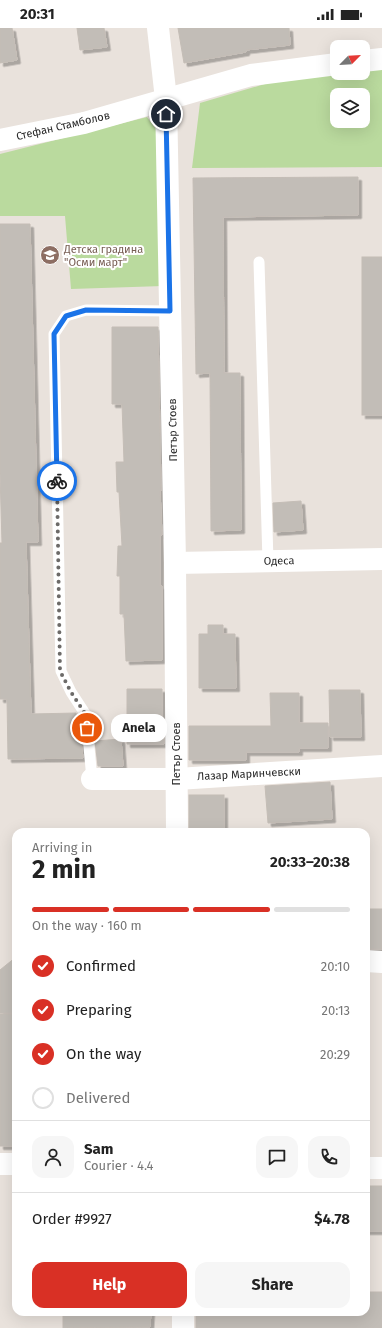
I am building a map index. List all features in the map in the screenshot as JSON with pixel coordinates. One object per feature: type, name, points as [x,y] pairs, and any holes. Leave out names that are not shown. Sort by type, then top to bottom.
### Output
[{"type":"street","name":"Петър Стоев","points":[[158,28],[166,99],[175,563],[177,828]]},
{"type":"street","points":[[370,60],[382,59]]},
{"type":"street","name":"Стефан Стамболов","points":[[0,140],[84,123],[251,75],[330,65]]},
{"type":"street","name":"Одеса","points":[[175,563],[382,559]]},
{"type":"street","name":"Лазар Маринчевски","points":[[92,779],[176,779],[382,766]]},
{"type":"street","points":[[370,961],[382,962]]},
{"type":"street","points":[[0,1164],[12,1164]]},
{"type":"street","points":[[370,1168],[382,1168]]},
{"type":"street","points":[[183,1316],[183,1328]]},
{"type":"lane","points":[[259,262],[268,561]]},
{"type":"lane","points":[[92,779],[86,715],[71,692],[60,671],[54,334],[66,316],[86,310],[170,311]]},
{"type":"green space","points":[[382,67],[382,167],[192,168],[200,103],[275,81],[330,74],[330,80],[370,80],[370,69]]},
{"type":"green space","points":[[147,117],[159,133],[163,286],[71,289],[65,216],[0,216],[0,154]]},
{"type":"building","points":[[0,28],[12,28],[17,60],[0,63]]},
{"type":"building","points":[[77,28],[104,28],[107,47],[80,50]]},
{"type":"building","points":[[178,28],[289,28],[290,45],[246,50],[246,52],[184,63]]},
{"type":"building","points":[[358,177],[358,215],[223,217],[224,373],[240,373],[241,530],[211,531],[210,373],[196,374],[193,178]]},
{"type":"building","points":[[0,224],[30,224],[38,542],[26,542],[31,714],[76,713],[77,742],[81,741],[83,758],[8,759],[7,699],[0,699],[0,543],[2,543],[0,473]]},
{"type":"building","points":[[362,257],[382,257],[382,415],[362,415]]},
{"type":"building","points":[[112,327],[158,327],[162,535],[160,535],[160,586],[162,586],[162,660],[126,661],[124,614],[120,614],[120,576],[117,576],[118,546],[122,546],[116,462],[124,462],[122,404],[112,404]]},
{"type":"building","points":[[301,501],[303,530],[274,532],[273,503]]},
{"type":"building","points":[[208,625],[223,625],[223,634],[235,634],[236,688],[199,688],[199,634],[208,634]]},
{"type":"building","points":[[127,689],[162,689],[162,726],[164,726],[164,744],[127,744]]},
{"type":"building","points":[[329,690],[360,690],[361,737],[330,737]]},
{"type":"building","points":[[270,693],[299,693],[299,723],[328,723],[328,748],[299,748],[299,752],[246,752],[246,760],[189,760],[189,726],[271,726]]},
{"type":"building","points":[[121,739],[123,766],[98,766],[95,741]]},
{"type":"building","points":[[330,782],[332,819],[268,823],[265,786]]},
{"type":"building","points":[[189,795],[224,795],[224,828],[189,828]]},
{"type":"building","points":[[370,909],[382,909],[382,949],[370,949]]},
{"type":"building","points":[[12,960],[12,1013],[0,1013],[0,970]]},
{"type":"building","points":[[0,1014],[12,1014],[12,1146],[0,1146]]},
{"type":"building","points":[[370,1186],[382,1186],[382,1231],[370,1231]]},
{"type":"building","points":[[370,1292],[382,1292],[382,1328],[196,1328],[196,1316],[370,1316]]},
{"type":"building","points":[[63,1316],[151,1316],[150,1327],[63,1328]]},
{"type":"way so far","points":[[57,481],[60,671],[71,692],[86,715],[87,728]]},
{"type":"place","name":"Детска градина \"Осми март\"","points":[[50,255]]},
{"type":"place","name":"Anela","points":[[87,728]]},
{"type":"route","points":[[57,481],[54,334],[66,316],[86,310],[170,311],[166,114]]}]
